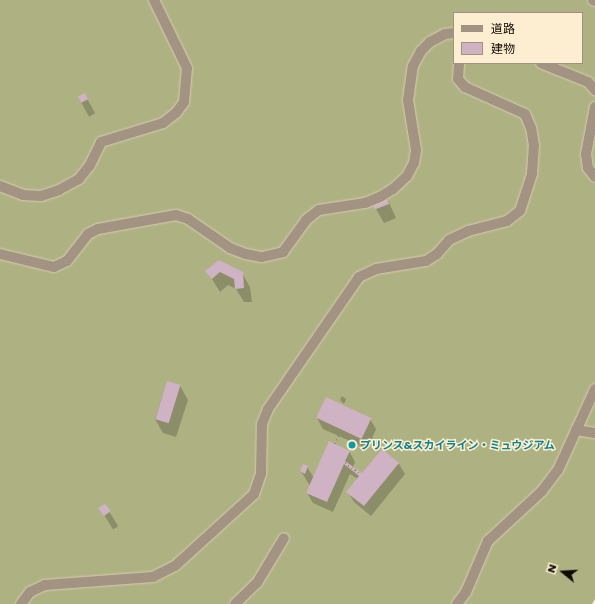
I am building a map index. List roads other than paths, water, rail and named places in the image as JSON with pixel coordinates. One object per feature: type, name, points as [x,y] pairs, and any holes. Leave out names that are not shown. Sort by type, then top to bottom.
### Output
[{"type":"lane","points":[[0,186],[23,196],[41,196],[60,190],[78,179],[90,165],[102,142],[163,123],[176,113],[184,102],[187,68],[154,0]]},
{"type":"lane","points":[[0,254],[54,267],[67,261],[88,234],[98,230],[176,215],[188,219],[230,248],[246,254],[262,257],[283,252],[306,220],[319,210],[365,203],[394,189],[406,176],[414,163],[416,150],[408,100],[413,66],[421,51],[430,42],[445,34],[453,33]]},
{"type":"lane","points":[[21,604],[30,592],[45,585],[153,577],[175,566],[254,494],[261,474],[262,424],[268,409],[359,277],[376,269],[426,261],[437,254],[449,240],[468,231],[507,222],[520,211],[532,173],[534,146],[531,128],[525,114],[465,87],[458,79],[459,64]]},
{"type":"lane","points":[[543,64],[588,82],[595,90]]},
{"type":"lane","points":[[595,107],[586,154],[588,168],[595,177]]},
{"type":"lane","points":[[457,604],[466,592],[488,541],[542,491],[558,470],[595,389]]},
{"type":"lane","points":[[576,430],[595,433]]},
{"type":"lane","points":[[235,604],[257,583],[284,538]]},
{"type":"place","name":"プリンス&スカイライン・ミュウジアム","points":[[352,445]]}]
